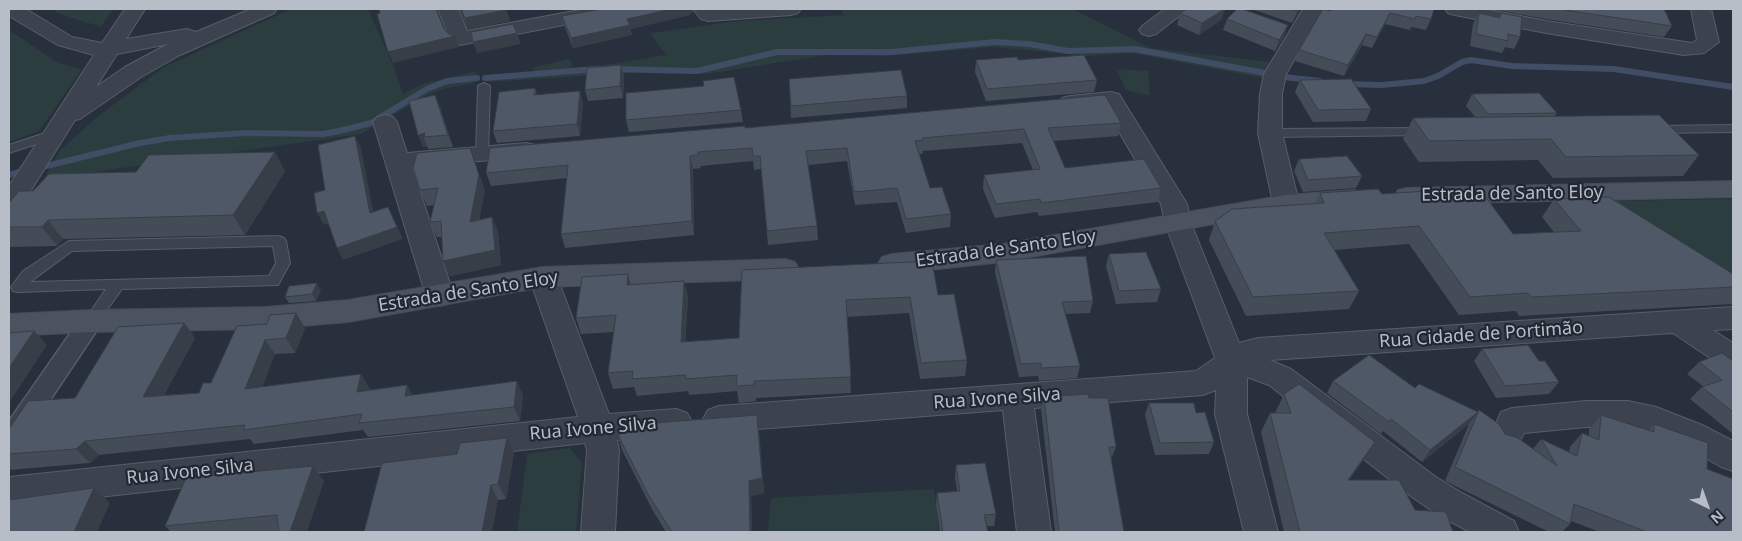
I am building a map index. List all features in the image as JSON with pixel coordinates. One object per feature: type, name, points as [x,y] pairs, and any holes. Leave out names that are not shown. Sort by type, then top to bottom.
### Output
[{"type":"main road","name":"Estrada de Santo Eloy","points":[[869,265],[928,261],[1003,252],[1286,203],[1391,196],[1733,189]]},
{"type":"main road","name":"Estrada de Santo Eloy","points":[[9,325],[91,321],[266,318],[348,311],[543,277],[810,268]]},
{"type":"street","points":[[12,9],[65,41],[85,47],[107,50],[145,41],[174,38],[230,24]]},
{"type":"street","points":[[9,205],[135,9]]},
{"type":"street","points":[[54,135],[134,72],[172,50],[267,9]]},
{"type":"street","points":[[448,9],[460,39],[615,9]]},
{"type":"street","points":[[703,9],[708,15],[791,9]]},
{"type":"street","points":[[1148,30],[1178,9]]},
{"type":"street","points":[[1286,203],[1270,133],[1271,94],[1275,74],[1290,31],[1313,9]]},
{"type":"street","points":[[1456,9],[1546,27],[1684,49],[1697,49],[1708,42],[1701,9]]},
{"type":"street","points":[[107,50],[119,57],[131,58],[172,50]]},
{"type":"street","points":[[1052,104],[1111,99],[1174,204],[1178,223],[1232,362],[1231,414],[1261,532]]},
{"type":"street","points":[[385,122],[440,296]]},
{"type":"street","points":[[398,161],[550,148]]},
{"type":"street","points":[[543,277],[598,428],[603,450],[598,532]]},
{"type":"street","name":"Rua Cidade de Portimão","points":[[1232,362],[1244,353],[1258,349],[1733,318]]},
{"type":"street","points":[[9,441],[91,321]]},
{"type":"street","points":[[1679,322],[1733,358]]},
{"type":"street","points":[[1232,362],[1263,369],[1280,377],[1424,488],[1502,532]]},
{"type":"street","name":"Rua Ivone Silva","points":[[9,492],[598,428],[1203,383],[1232,362]]},
{"type":"street","points":[[1017,397],[1034,532]]},
{"type":"street","points":[[1506,436],[1512,421],[1586,414],[1628,414],[1656,420],[1691,434],[1733,457]]},
{"type":"lane","points":[[482,154],[484,86]]},
{"type":"lane","points":[[1645,130],[1733,129]]},
{"type":"lane","points":[[1270,133],[1437,132]]},
{"type":"lane","points":[[9,149],[54,135]]},
{"type":"lane","points":[[279,241],[283,264],[273,281],[118,284],[18,287],[28,274],[69,246],[279,241]]},
{"type":"lane","points":[[91,321],[118,284]]},
{"type":"shaded area","points":[[53,9],[113,9],[101,27],[57,13]]},
{"type":"shaded area","points":[[291,9],[368,9],[393,65],[403,94],[423,84],[476,71],[474,83],[443,89],[426,96],[361,134],[44,179],[60,150],[97,117],[164,67]]},
{"type":"shaded area","points":[[840,9],[1073,9],[1150,48],[1270,62],[1263,78],[1131,53],[1088,56],[993,47],[886,56],[826,55],[706,74],[632,73],[487,82],[487,75],[534,72],[533,67],[570,59],[573,68],[666,55],[650,33],[738,21],[845,15]]},
{"type":"shaded area","points":[[9,30],[58,63],[82,69],[39,131],[9,142]]},
{"type":"shaded area","points":[[1116,69],[1148,71],[1150,96],[1126,90]]},
{"type":"shaded area","points":[[1733,199],[1733,285],[1611,201]]},
{"type":"shaded area","points":[[570,448],[582,463],[576,532],[517,532],[527,454]]},
{"type":"shaded area","points":[[934,489],[939,532],[768,532],[771,498]]},
{"type":"building","points":[[379,9],[436,9],[444,29],[449,34],[455,36],[388,52],[377,14],[380,13]]},
{"type":"building","points":[[461,9],[506,9],[506,10],[465,18]]},
{"type":"building","points":[[602,9],[672,9],[627,19],[630,25],[571,38],[562,16]]},
{"type":"building","points":[[1187,9],[1225,9],[1202,23],[1180,13]]},
{"type":"building","points":[[1237,9],[1288,25],[1279,40],[1227,19]]},
{"type":"building","points":[[1323,9],[1330,11],[1332,9],[1434,9],[1431,19],[1416,16],[1415,19],[1390,13],[1377,37],[1366,34],[1348,65],[1299,50]]},
{"type":"building","points":[[1558,9],[1664,9],[1672,26]]},
{"type":"building","points":[[1479,13],[1500,18],[1501,13],[1522,17],[1520,37],[1508,34],[1508,41],[1476,34]]},
{"type":"building","points":[[513,24],[517,33],[473,42],[471,32]]},
{"type":"building","points":[[1084,55],[1097,80],[987,89],[976,60],[1017,57],[1018,60]]},
{"type":"building","points":[[621,65],[620,86],[585,90],[587,68]]},
{"type":"building","points":[[901,70],[907,96],[791,106],[789,79]]},
{"type":"building","points":[[734,77],[741,110],[626,120],[626,93],[704,86],[703,81]]},
{"type":"building","points":[[1351,79],[1371,109],[1318,110],[1300,80]]},
{"type":"building","points":[[535,88],[534,95],[580,91],[577,124],[493,131],[499,92]]},
{"type":"building","points":[[1539,93],[1557,113],[1488,114],[1472,94]]},
{"type":"building","points":[[435,95],[448,135],[424,137],[425,133],[418,135],[409,101]]},
{"type":"building","points":[[1105,95],[1121,123],[1048,128],[1065,168],[1144,159],[1161,188],[1041,203],[1040,199],[996,204],[984,175],[1040,169],[1024,129],[922,138],[923,140],[915,141],[930,188],[942,187],[951,214],[906,219],[897,188],[854,192],[847,148],[806,151],[817,226],[767,231],[760,156],[753,156],[752,148],[698,152],[698,155],[690,156],[692,221],[561,234],[568,165],[486,173],[490,148],[745,126],[745,128]]},
{"type":"building","points":[[1659,115],[1699,155],[1566,157],[1551,139],[1429,141],[1413,118],[1501,117]]},
{"type":"building","points":[[355,136],[370,213],[388,207],[397,227],[337,248],[324,211],[317,213],[314,193],[325,190],[318,145]]},
{"type":"building","points":[[470,148],[479,175],[470,222],[492,217],[495,250],[443,261],[441,221],[430,222],[438,188],[420,190],[413,168],[417,153]]},
{"type":"building","points":[[275,152],[233,215],[48,220],[42,227],[9,227],[9,203],[19,191],[33,191],[49,174],[136,172],[149,155]]},
{"type":"building","points":[[1347,156],[1362,176],[1308,180],[1299,159]]},
{"type":"building","points":[[1378,189],[1382,194],[1441,190],[1447,197],[1485,196],[1513,234],[1581,231],[1554,199],[1609,197],[1733,274],[1733,287],[1532,297],[1528,293],[1470,297],[1419,226],[1324,233],[1359,291],[1253,297],[1215,221],[1232,209],[1324,203],[1320,193]]},
{"type":"building","points":[[1146,252],[1161,289],[1119,291],[1109,254]]},
{"type":"building","points":[[1086,256],[1093,301],[1062,302],[1080,366],[1041,368],[1041,363],[1021,364],[996,260]]},
{"type":"building","points":[[932,261],[938,295],[954,294],[967,360],[921,363],[910,297],[846,300],[851,377],[754,381],[754,385],[736,386],[737,375],[686,379],[686,375],[632,379],[633,371],[608,373],[616,315],[576,318],[582,277],[628,274],[627,285],[684,281],[681,342],[739,338],[742,270]]},
{"type":"building","points":[[317,283],[312,294],[285,297],[289,286]]},
{"type":"building","points":[[296,313],[286,338],[265,340],[245,389],[361,374],[357,392],[407,385],[405,396],[517,381],[514,407],[359,423],[362,414],[243,430],[245,425],[85,441],[76,449],[9,454],[9,429],[28,401],[75,398],[118,327],[184,323],[143,397],[199,393],[203,383],[211,383],[237,326],[267,324],[270,315]]},
{"type":"building","points":[[34,331],[9,368],[9,333]]},
{"type":"building","points":[[1528,345],[1539,361],[1545,361],[1559,382],[1505,386],[1482,349]]},
{"type":"building","points":[[1722,353],[1733,361],[1733,412],[1702,387],[1722,380],[1699,362]]},
{"type":"building","points":[[1369,355],[1415,388],[1419,384],[1478,412],[1430,450],[1391,419],[1389,422],[1333,381]]},
{"type":"building","points":[[1299,384],[1375,442],[1348,480],[1399,480],[1415,510],[1446,512],[1453,532],[1300,532],[1270,413],[1291,413],[1284,394]]},
{"type":"building","points":[[1088,394],[1089,398],[1108,398],[1116,447],[1109,447],[1124,532],[1059,532],[1044,397]]},
{"type":"building","points":[[1149,403],[1194,403],[1196,413],[1205,412],[1214,442],[1160,443]]},
{"type":"building","points":[[1479,410],[1499,424],[1505,434],[1518,438],[1557,466],[1541,439],[1577,456],[1582,433],[1599,440],[1601,415],[1654,432],[1654,424],[1708,443],[1707,469],[1733,479],[1733,532],[1647,532],[1574,504],[1570,524],[1455,467]]},
{"type":"building","points":[[757,415],[762,478],[749,481],[750,532],[672,532],[649,496],[618,435],[641,424]]},
{"type":"building","points":[[507,438],[498,484],[491,485],[482,532],[364,532],[382,463],[457,454],[460,443]]},
{"type":"building","points":[[985,463],[996,514],[984,515],[988,532],[943,532],[937,493],[960,491],[956,465]]},
{"type":"building","points":[[313,466],[290,532],[279,532],[277,515],[165,526],[186,478]]},
{"type":"building","points":[[94,488],[74,532],[9,532],[9,500]]},
{"type":"waterway","points":[[613,69],[697,71],[777,52],[891,52],[995,42],[1029,44],[1068,51],[1134,49],[1265,73]]},
{"type":"waterway","points":[[1346,84],[1382,85],[1424,81],[1438,76],[1462,62],[1471,60],[1512,66],[1614,69],[1733,87]]},
{"type":"waterway","points":[[485,78],[597,69]]},
{"type":"waterway","points":[[1284,77],[1320,81]]},
{"type":"waterway","points":[[38,168],[140,143],[170,138],[245,133],[323,134],[339,131],[371,123],[427,89],[447,81],[477,78]]},
{"type":"waterway","points":[[9,175],[26,170]]}]
